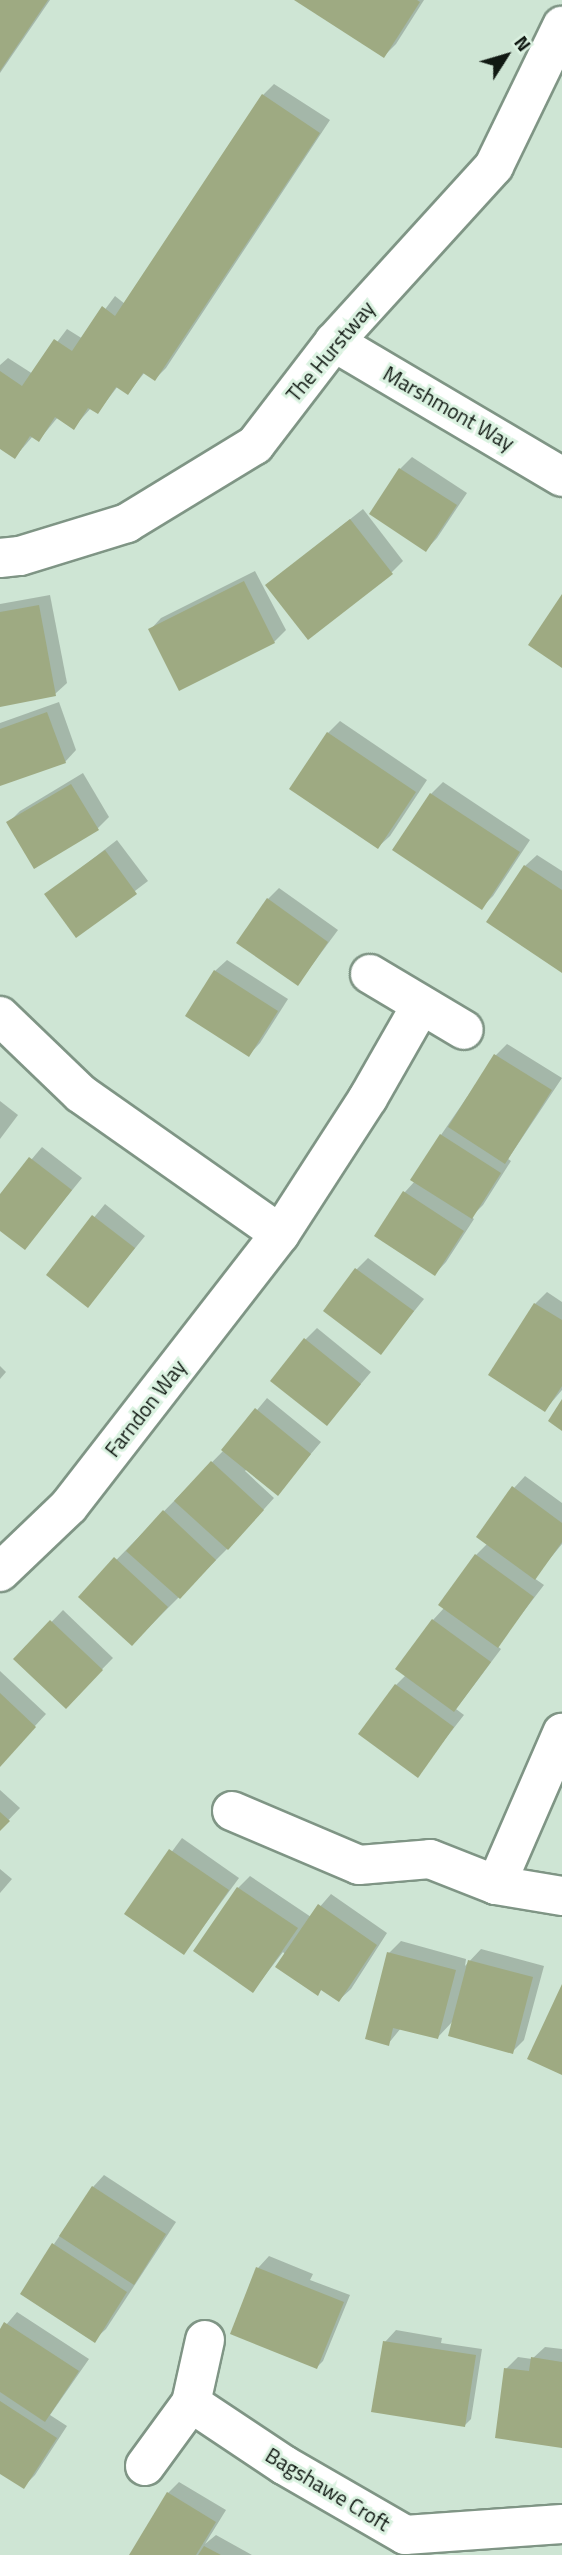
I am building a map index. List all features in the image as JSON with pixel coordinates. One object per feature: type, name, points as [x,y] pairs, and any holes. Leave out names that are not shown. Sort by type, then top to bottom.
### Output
[{"type":"street","name":"The Hurstway","points":[[0,558],[20,556],[127,523],[255,445],[334,342],[494,166],[562,26]]},
{"type":"street","name":"Marshmont Way","points":[[334,342],[562,477]]},
{"type":"street","points":[[370,975],[464,1030]]},
{"type":"street","name":"Farndon Way","points":[[0,1572],[69,1506],[280,1234],[368,1098],[421,1006]]},
{"type":"street","points":[[0,1016],[81,1094],[280,1234]]},
{"type":"street","points":[[496,1885],[562,1733]]},
{"type":"street","points":[[232,1811],[359,1865],[430,1859],[496,1885],[562,1896]]},
{"type":"street","points":[[145,2466],[191,2403],[205,2340]]},
{"type":"street","name":"Bagshawe Croft","points":[[191,2403],[284,2465],[405,2535],[562,2524]]},
{"type":"building","points":[[0,0],[48,0],[0,71]]},
{"type":"building","points":[[294,0],[417,0],[420,2],[384,58]]},
{"type":"building","points":[[262,94],[320,133],[155,381],[143,373],[128,395],[116,387],[98,414],[88,408],[74,430],[55,417],[39,442],[30,436],[15,459],[0,449],[0,371],[22,386],[54,339],[72,351],[102,306],[115,316]]},
{"type":"building","points":[[399,468],[457,505],[426,552],[369,514]]},
{"type":"building","points":[[350,519],[393,574],[308,640],[265,585]]},
{"type":"building","points":[[244,581],[275,643],[179,691],[148,629]]},
{"type":"building","points":[[562,594],[562,668],[528,645]]},
{"type":"building","points":[[39,605],[56,696],[0,707],[0,612]]},
{"type":"building","points":[[47,712],[66,763],[0,786],[0,729]]},
{"type":"building","points":[[327,732],[416,792],[378,849],[289,789]]},
{"type":"building","points":[[71,784],[99,830],[34,869],[6,822]]},
{"type":"building","points":[[430,793],[520,852],[482,910],[392,850]]},
{"type":"building","points":[[105,850],[137,894],[76,938],[44,894]]},
{"type":"building","points":[[524,865],[562,890],[562,973],[486,922]]},
{"type":"building","points":[[267,898],[328,942],[298,986],[236,943]]},
{"type":"building","points":[[214,970],[278,1011],[249,1057],[185,1016]]},
{"type":"building","points":[[494,1054],[552,1090],[505,1164],[448,1127]]},
{"type":"building","points":[[440,1134],[501,1173],[472,1219],[410,1180]]},
{"type":"building","points":[[29,1157],[72,1190],[25,1250],[0,1231],[0,1194]]},
{"type":"building","points":[[403,1191],[464,1231],[435,1276],[374,1236]]},
{"type":"building","points":[[92,1215],[135,1248],[88,1308],[46,1275]]},
{"type":"building","points":[[355,1268],[414,1311],[381,1355],[323,1311]]},
{"type":"building","points":[[534,1303],[562,1320],[562,1386],[545,1412],[488,1375]]},
{"type":"building","points":[[304,1338],[361,1384],[327,1426],[270,1381]]},
{"type":"building","points":[[562,1399],[562,1431],[548,1421]]},
{"type":"building","points":[[255,1408],[311,1454],[278,1496],[221,1450]]},
{"type":"building","points":[[211,1461],[264,1510],[228,1550],[174,1501]]},
{"type":"building","points":[[512,1486],[562,1523],[562,1542],[535,1580],[476,1537]]},
{"type":"building","points":[[163,1510],[216,1560],[180,1599],[126,1551]]},
{"type":"building","points":[[475,1554],[534,1597],[498,1648],[438,1605]]},
{"type":"building","points":[[114,1557],[168,1607],[132,1646],[78,1597]]},
{"type":"building","points":[[432,1619],[491,1662],[454,1712],[395,1669]]},
{"type":"building","points":[[50,1620],[103,1670],[66,1709],[13,1659]]},
{"type":"building","points":[[395,1684],[454,1727],[418,1778],[358,1734]]},
{"type":"building","points":[[0,1693],[36,1727],[0,1767]]},
{"type":"building","points":[[0,1812],[10,1821],[0,1831]]},
{"type":"building","points":[[169,1849],[229,1890],[184,1955],[124,1914]]},
{"type":"building","points":[[237,1887],[298,1928],[253,1993],[193,1951]]},
{"type":"building","points":[[318,1904],[377,1945],[339,2002],[321,1990],[318,1996],[275,1967]]},
{"type":"building","points":[[387,1952],[456,1970],[438,2039],[393,2028],[389,2046],[365,2039]]},
{"type":"building","points":[[468,1960],[533,1977],[513,2054],[448,2036]]},
{"type":"building","points":[[562,1984],[562,2075],[527,2059]]},
{"type":"building","points":[[92,2186],[166,2234],[134,2285],[59,2236]]},
{"type":"building","points":[[52,2243],[127,2292],[95,2343],[20,2294]]},
{"type":"building","points":[[256,2267],[344,2302],[317,2369],[230,2334]]},
{"type":"building","points":[[4,2322],[79,2371],[45,2422],[0,2392],[0,2329]]},
{"type":"building","points":[[383,2341],[476,2355],[465,2427],[371,2412]]},
{"type":"building","points":[[531,2357],[562,2362],[562,2448],[495,2438],[504,2368],[529,2371]]},
{"type":"building","points":[[0,2401],[57,2438],[24,2489],[0,2474]]},
{"type":"building","points":[[167,2492],[216,2522],[196,2555],[129,2555]]},
{"type":"building","points":[[204,2546],[221,2555],[198,2555]]}]
